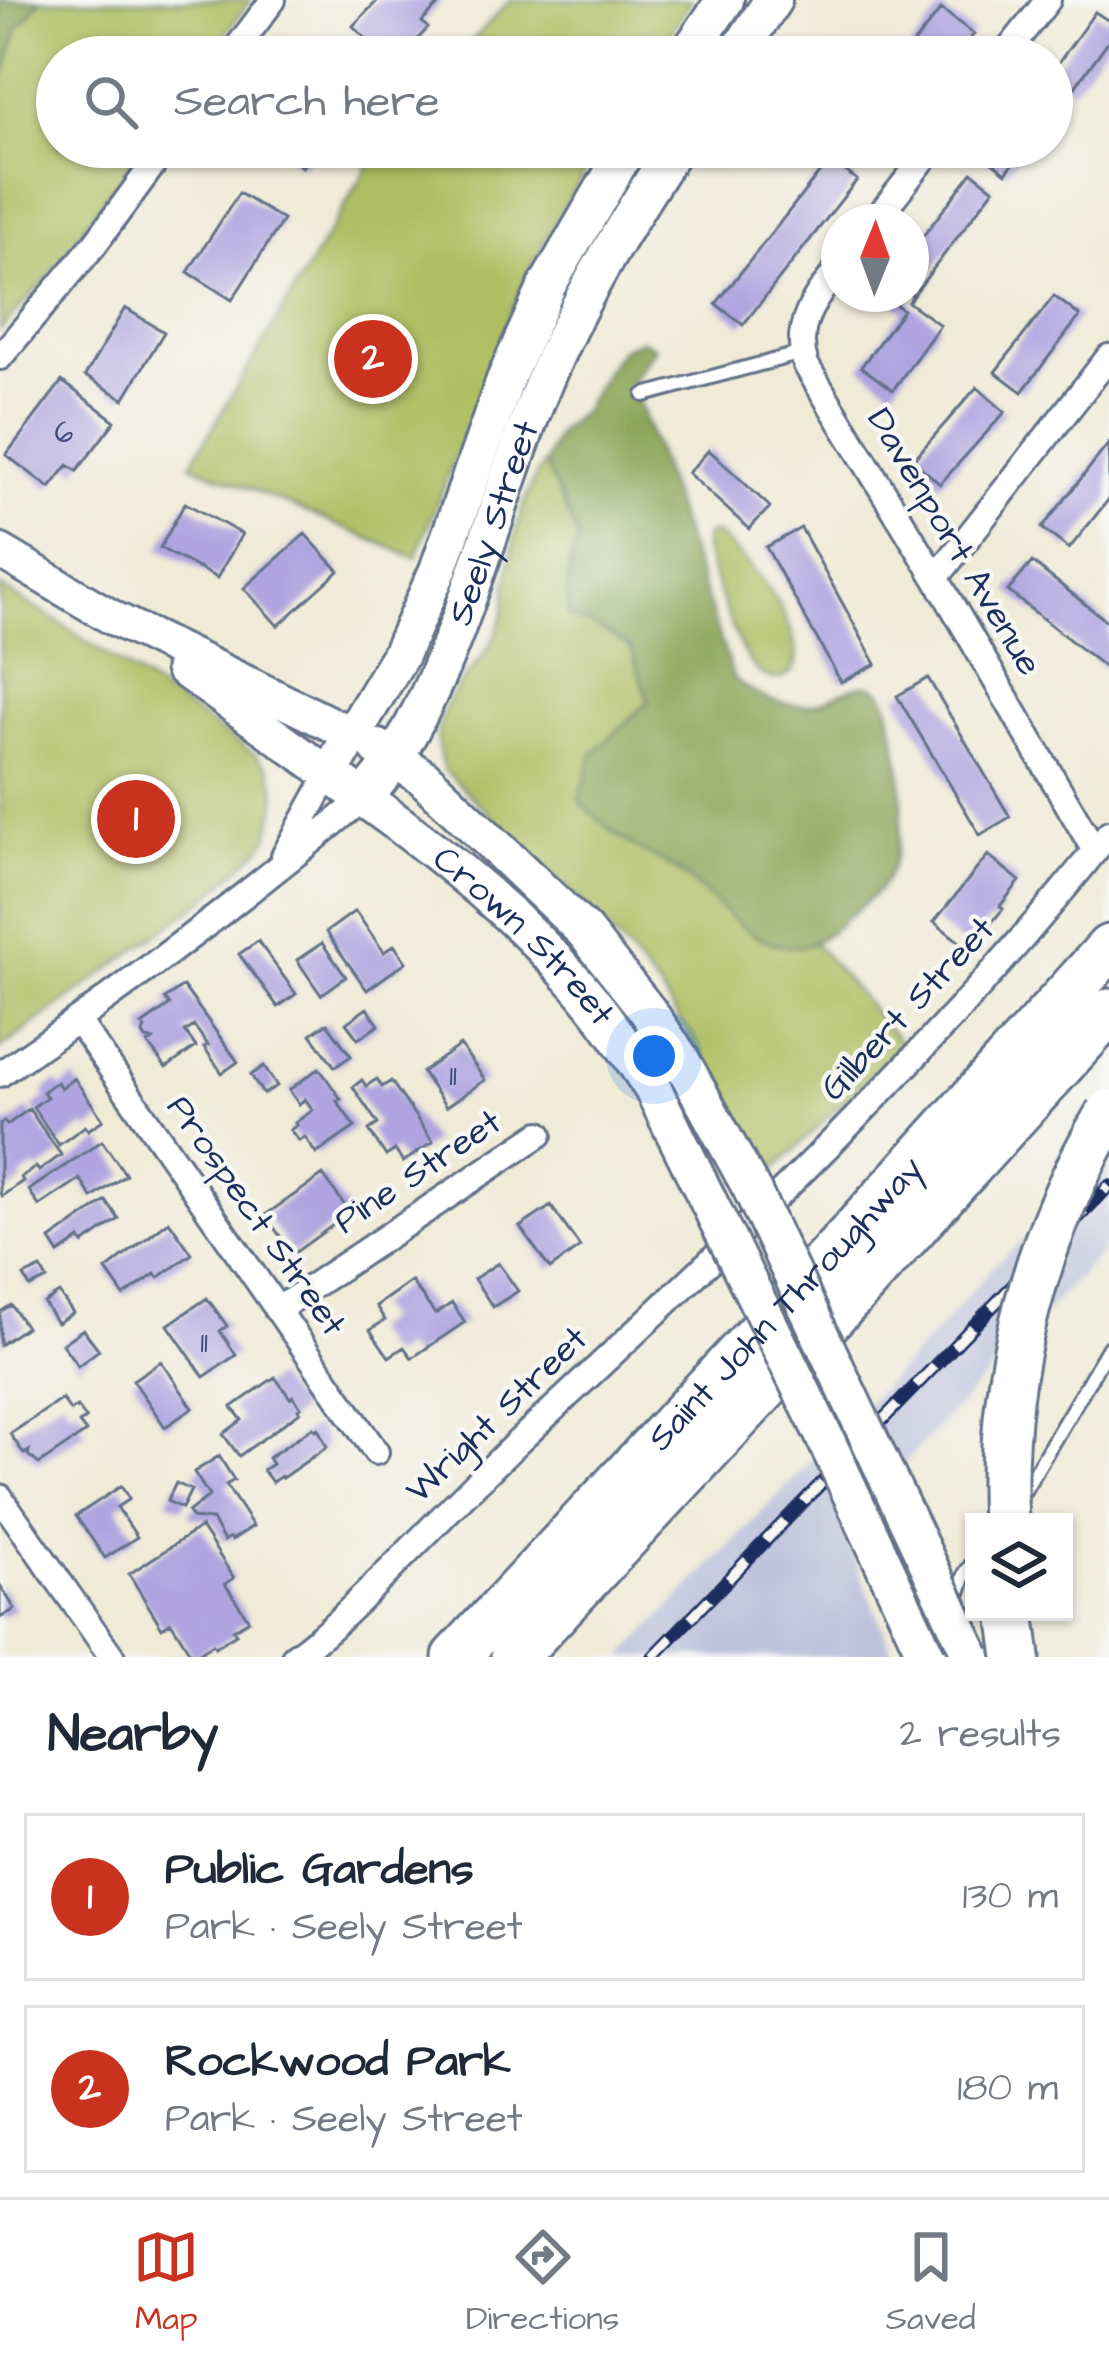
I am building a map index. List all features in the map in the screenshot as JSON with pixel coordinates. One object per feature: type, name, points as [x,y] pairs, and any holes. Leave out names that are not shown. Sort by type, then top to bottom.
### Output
[{"type":"highway","name":"Saint John Throughway","points":[[456,1657],[842,1244],[1109,948]]},
{"type":"highway","name":"Saint John Throughway","points":[[514,1657],[1109,1012]]},
{"type":"highway","points":[[1004,1513],[1009,1398],[1033,1280],[1055,1217],[1109,1113]]},
{"type":"highway","points":[[1012,1621],[1017,1657]]},
{"type":"main road","points":[[700,36],[724,0]]},
{"type":"main road","points":[[749,36],[773,0]]},
{"type":"main road","name":"Seely Street","points":[[329,774],[400,655],[438,570],[532,317],[615,168]]},
{"type":"main road","name":"Seely Street","points":[[364,798],[395,758],[421,709],[562,341],[662,168]]},
{"type":"main road","name":"Crown Street","points":[[353,735],[424,778],[584,931],[680,1058],[752,1190],[947,1650]]},
{"type":"main road","name":"Crown Street","points":[[329,774],[429,845],[529,932],[580,987],[653,1089],[825,1438],[947,1650]]},
{"type":"street","points":[[246,36],[273,0]]},
{"type":"street","points":[[1020,36],[1048,0]]},
{"type":"street","points":[[0,357],[94,245],[151,168]]},
{"type":"street","points":[[888,204],[916,168]]},
{"type":"street","points":[[802,352],[802,325],[821,290]]},
{"type":"street","name":"Davenport Avenue","points":[[802,352],[1102,842]]},
{"type":"street","points":[[937,578],[1109,357]]},
{"type":"street","points":[[0,551],[112,618],[329,774]]},
{"type":"street","points":[[112,618],[353,735]]},
{"type":"street","name":"Seely Street","points":[[277,871],[329,774]]},
{"type":"street","name":"Seely Street","points":[[0,1074],[277,871],[364,798]]},
{"type":"street","name":"Gilbert Street","points":[[749,1225],[961,1009],[1102,842]]},
{"type":"street","name":"Prospect Street","points":[[78,1021],[376,1452]]},
{"type":"street","name":"Pine Street","points":[[277,1310],[540,1134]]},
{"type":"street","name":"Wright Street","points":[[294,1657],[356,1604],[495,1464],[749,1225]]},
{"type":"street","points":[[0,1497],[112,1657]]},
{"type":"lane","points":[[644,395],[802,352]]},
{"type":"lane","points":[[1010,1513],[1109,1347]]},
{"type":"lane","points":[[947,1650],[965,1576]]},
{"type":"shaded area","points":[[1109,1150],[1109,1245],[842,1530],[895,1657],[622,1657],[947,1320],[994,1265]]},
{"type":"green space","points":[[0,0],[251,0],[224,36],[36,36],[36,168],[126,168],[49,276],[0,330]]},
{"type":"green space","points":[[0,0],[41,0],[18,28],[0,90]]},
{"type":"green space","points":[[510,0],[692,0],[669,36],[477,36]]},
{"type":"green space","points":[[367,168],[588,168],[520,290],[416,558],[191,464]]},
{"type":"green space","points":[[642,340],[655,347],[632,382],[733,677],[750,691],[783,703],[817,703],[869,685],[884,695],[888,705],[902,799],[895,859],[874,895],[824,936],[804,945],[772,943],[744,928],[683,875],[614,833],[579,801],[593,754],[649,701],[631,648],[569,617],[569,577],[578,538],[545,463],[557,433],[583,411],[622,348]]},
{"type":"green space","points":[[545,463],[578,538],[568,577],[569,617],[631,648],[649,701],[593,754],[619,837],[677,871],[759,935],[794,945],[815,944],[902,1044],[768,1176],[729,1101],[660,990],[578,899],[444,770],[439,724],[445,706],[492,642],[501,622],[520,517]]},
{"type":"green space","points":[[716,534],[753,570],[783,613],[796,657],[795,666],[784,677],[760,673],[745,655],[706,554],[704,538]]},
{"type":"green space","points":[[0,587],[256,755],[269,768],[276,803],[269,835],[260,849],[208,897],[0,1049]]},
{"type":"building","points":[[378,0],[443,0],[422,22],[428,28],[421,36],[363,36],[353,26]]},
{"type":"building","points":[[941,9],[974,34],[972,36],[920,36]]},
{"type":"building","points":[[1095,12],[1109,21],[1109,40],[1073,90],[1073,43]]},
{"type":"building","points":[[823,168],[842,168],[857,180],[838,204],[821,204],[821,226],[743,325],[716,304]]},
{"type":"building","points":[[972,172],[994,189],[929,274],[929,228]]},
{"type":"building","points":[[239,193],[283,220],[232,300],[188,272]]},
{"type":"building","points":[[1054,296],[1080,316],[1022,392],[995,372]]},
{"type":"building","points":[[125,308],[164,332],[124,399],[85,376]]},
{"type":"building","points":[[902,312],[922,312],[940,325],[893,390],[861,367]]},
{"type":"building","points":[[62,381],[115,421],[77,471],[68,465],[50,488],[6,455]]},
{"type":"building","points":[[977,387],[1005,412],[940,484],[913,460]]},
{"type":"building","points":[[1109,443],[1109,499],[1069,549],[1042,528]]},
{"type":"building","points":[[709,450],[770,507],[749,529],[688,473]]},
{"type":"building","points":[[185,503],[242,534],[217,578],[160,548]]},
{"type":"building","points":[[801,528],[876,664],[841,682],[766,547]]},
{"type":"building","points":[[305,534],[339,571],[278,626],[244,588]]},
{"type":"building","points":[[1032,562],[1109,623],[1109,671],[1008,591]]},
{"type":"building","points":[[928,678],[1010,817],[980,835],[897,696]]},
{"type":"building","points":[[988,855],[1020,881],[1000,906],[1003,909],[966,947],[934,922]]},
{"type":"building","points":[[355,911],[384,952],[394,945],[406,962],[367,990],[326,932]]},
{"type":"building","points":[[258,941],[296,994],[278,1007],[239,954]]},
{"type":"building","points":[[322,943],[346,977],[321,995],[297,960]]},
{"type":"building","points":[[183,986],[238,1062],[222,1073],[194,1026],[185,1032],[196,1047],[166,1068],[148,1044],[153,1040],[143,1034],[142,1025],[170,1005],[165,999]]},
{"type":"building","points":[[367,1008],[379,1025],[358,1039],[346,1023]]},
{"type":"building","points":[[327,1023],[351,1056],[335,1067],[311,1034]]},
{"type":"building","points":[[460,1045],[485,1080],[446,1107],[422,1072]]},
{"type":"building","points":[[264,1066],[277,1086],[263,1094],[251,1075]]},
{"type":"building","points":[[319,1068],[355,1127],[316,1154],[305,1137],[299,1141],[290,1130],[313,1110],[305,1099],[299,1104],[289,1090]]},
{"type":"building","points":[[74,1078],[103,1120],[88,1130],[85,1126],[59,1145],[33,1107],[47,1097],[43,1092],[50,1086],[57,1082],[61,1088]]},
{"type":"building","points":[[377,1079],[382,1087],[391,1081],[433,1142],[403,1162],[395,1150],[386,1156],[369,1130],[378,1124],[353,1087],[362,1080],[366,1086]]},
{"type":"building","points":[[29,1109],[61,1155],[21,1177],[23,1181],[2,1196],[0,1124],[7,1125]]},
{"type":"building","points":[[102,1141],[126,1175],[92,1198],[80,1179],[39,1206],[29,1190]]},
{"type":"building","points":[[323,1175],[350,1213],[293,1254],[265,1215]]},
{"type":"building","points":[[106,1201],[119,1219],[59,1254],[50,1240]]},
{"type":"building","points":[[551,1206],[580,1247],[550,1269],[520,1227]]},
{"type":"building","points":[[169,1221],[192,1254],[124,1296],[106,1270]]},
{"type":"building","points":[[498,1263],[518,1291],[493,1307],[474,1279]]},
{"type":"building","points":[[41,1268],[47,1279],[30,1287],[24,1276]]},
{"type":"building","points":[[411,1281],[435,1314],[452,1303],[465,1322],[412,1358],[404,1347],[389,1357],[370,1330],[385,1320],[376,1306]]},
{"type":"building","points":[[59,1293],[73,1313],[57,1323],[44,1303]]},
{"type":"building","points":[[207,1298],[227,1326],[220,1331],[236,1355],[204,1377],[168,1325]]},
{"type":"building","points":[[11,1305],[26,1327],[0,1345],[0,1312]]},
{"type":"building","points":[[83,1329],[99,1350],[78,1366],[62,1344]]},
{"type":"building","points":[[161,1361],[193,1408],[165,1427],[133,1380]]},
{"type":"building","points":[[275,1377],[301,1407],[300,1412],[239,1456],[223,1434],[242,1420],[232,1407]]},
{"type":"building","points":[[62,1399],[70,1411],[77,1407],[86,1419],[79,1423],[86,1432],[39,1464],[29,1451],[24,1454],[10,1434]]},
{"type":"building","points":[[313,1427],[327,1447],[272,1482],[263,1470],[272,1464],[268,1458]]},
{"type":"building","points":[[219,1456],[234,1480],[226,1485],[253,1526],[224,1541],[212,1520],[192,1518],[188,1512],[209,1496],[194,1472]]},
{"type":"building","points":[[176,1483],[191,1490],[182,1508],[167,1501]]},
{"type":"building","points":[[121,1486],[129,1499],[117,1507],[137,1537],[105,1558],[76,1516]]},
{"type":"building","points":[[201,1527],[234,1578],[225,1584],[249,1620],[233,1630],[236,1634],[193,1657],[171,1622],[162,1628],[129,1574]]},
{"type":"building","points":[[0,1585],[15,1609],[0,1618]]},
{"type":"railway","points":[[653,1657],[1109,1186]]},
{"type":"place","name":"Rockwood Park","points":[[373,359]]},
{"type":"place","name":"Public Gardens","points":[[136,819]]}]
